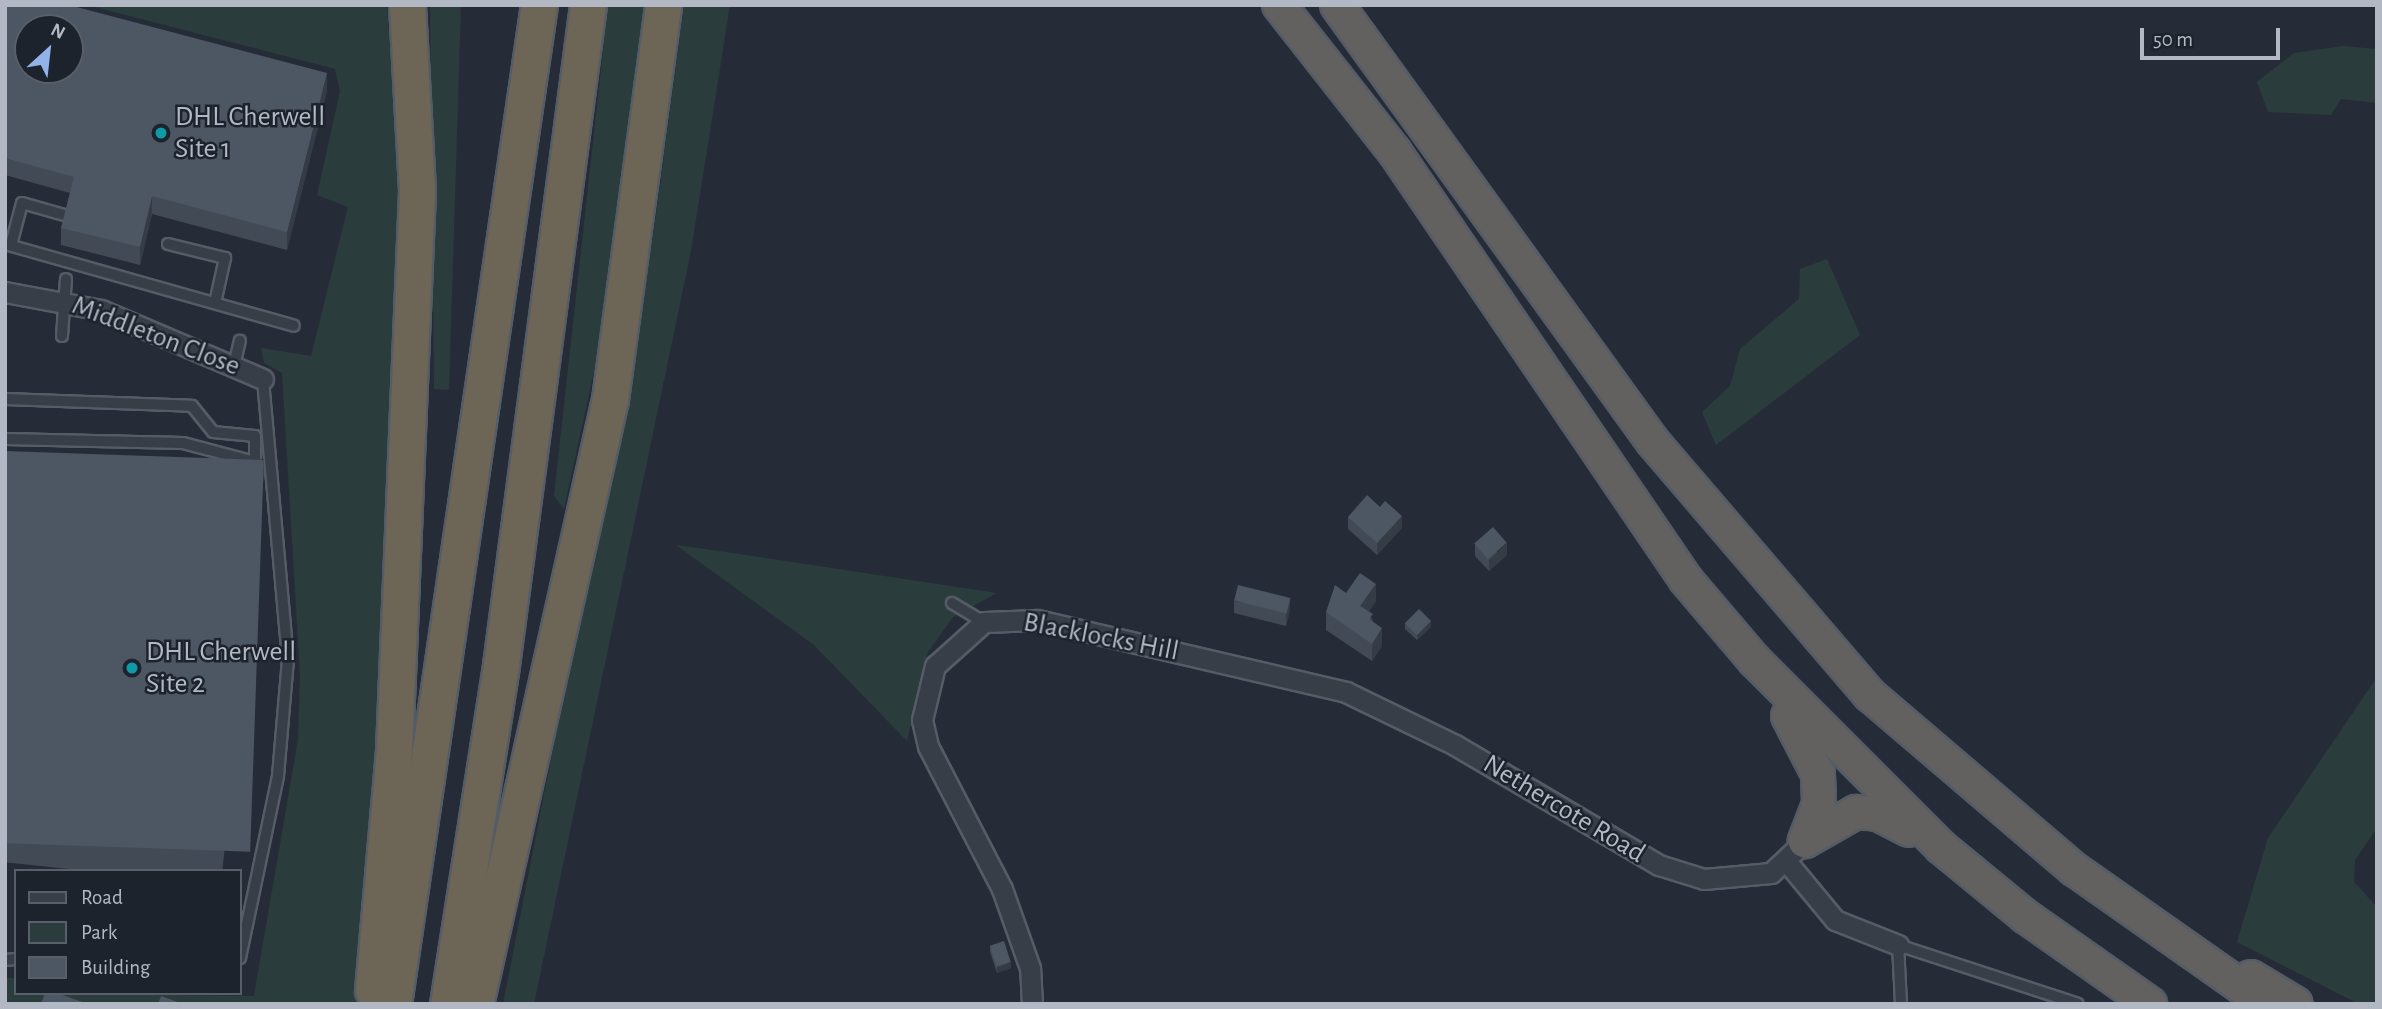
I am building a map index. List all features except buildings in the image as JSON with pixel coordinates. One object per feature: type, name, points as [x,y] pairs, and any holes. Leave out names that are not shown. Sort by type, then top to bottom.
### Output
[{"type":"highway","points":[[372,1004],[394,748],[417,190],[407,5]]},
{"type":"highway","points":[[393,1004],[539,5]]},
{"type":"highway","points":[[448,1004],[501,665],[588,5]]},
{"type":"highway","points":[[475,1004],[610,399],[663,5]]},
{"type":"highway","points":[[1279,5],[1394,151],[1686,580],[1755,661],[1941,847],[2025,916],[2150,1004]]},
{"type":"highway","points":[[1338,5],[1653,442],[1729,537],[1903,728],[2074,869],[2266,1004]]},
{"type":"highway","points":[[1755,661],[1818,774],[1819,804],[1796,852]]},
{"type":"highway","points":[[1796,852],[1856,811],[1878,814],[1941,847]]},
{"type":"highway","points":[[2074,869],[2296,1004]]},
{"type":"street","name":"Middleton Close","points":[[5,292],[63,299],[263,379]]},
{"type":"street","name":"Blacklocks Hill","points":[[1032,1004],[1021,937],[928,746],[922,720],[934,666],[984,622],[1037,620],[1348,693]]},
{"type":"street","name":"Nethercote Road","points":[[1348,693],[1455,745],[1659,865],[1729,880],[1771,873],[1796,852]]},
{"type":"street","points":[[1796,852],[1835,920],[1898,945]]},
{"type":"lane","points":[[64,215],[22,203],[8,244],[295,326]]},
{"type":"lane","points":[[168,244],[225,258],[215,303]]},
{"type":"lane","points":[[62,336],[66,279]]},
{"type":"lane","points":[[234,366],[240,341]]},
{"type":"lane","points":[[242,948],[278,776],[288,660],[263,379]]},
{"type":"lane","points":[[5,399],[192,406],[213,432],[255,436],[255,462],[183,443],[5,439]]},
{"type":"lane","points":[[952,603],[984,622]]},
{"type":"lane","points":[[1901,1004],[1898,945],[2078,1004]]},
{"type":"green space","points":[[87,5],[387,5],[401,211],[372,872],[355,1004],[5,1004],[5,978],[14,978],[14,995],[254,996],[298,739],[300,674],[282,373],[264,363],[261,348],[311,356],[348,207],[317,195],[340,91],[335,69]]},
{"type":"green space","points":[[430,5],[461,5],[449,390],[434,389]]},
{"type":"green space","points":[[608,5],[656,5],[617,266],[564,509],[554,496]]},
{"type":"green space","points":[[684,5],[730,5],[691,251],[534,1004],[503,1004],[653,237]]},
{"type":"green space","points":[[2343,46],[2377,49],[2377,103],[2341,99],[2331,115],[2268,112],[2257,82],[2294,53]]},
{"type":"green space","points":[[1827,259],[1860,335],[1716,445],[1702,412],[1730,386],[1740,349],[1799,299],[1800,269]]},
{"type":"green space","points":[[676,545],[997,593],[953,617],[928,652],[907,741],[814,645]]},
{"type":"green space","points":[[2377,677],[2377,828],[2355,860],[2354,882],[2377,907],[2377,1004],[2359,1004],[2237,942],[2268,838]]},
{"type":"place","name":"DHL Cherwell Site 1","points":[[161,133]]},
{"type":"place","name":"DHL Cherwell Site 2","points":[[132,668]]}]
